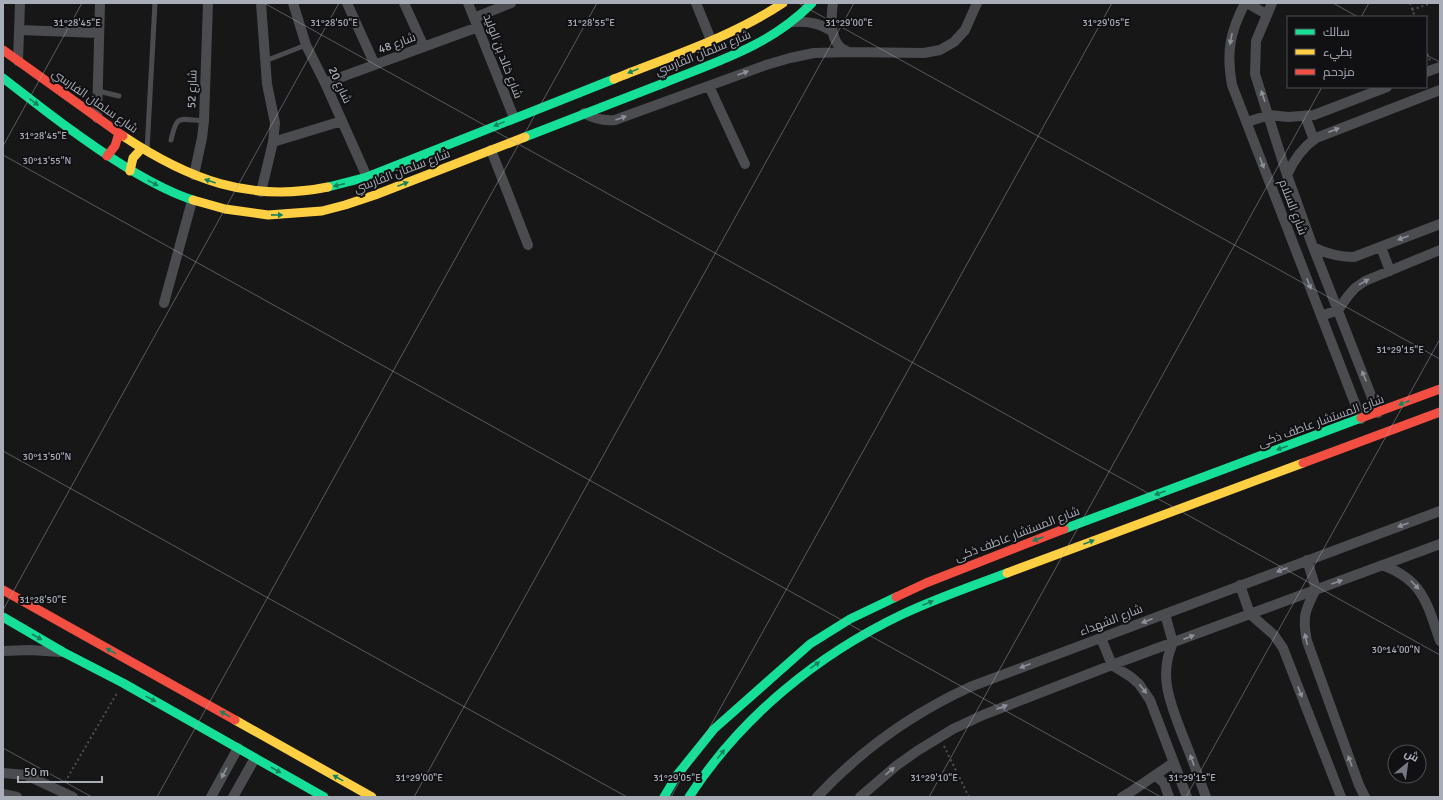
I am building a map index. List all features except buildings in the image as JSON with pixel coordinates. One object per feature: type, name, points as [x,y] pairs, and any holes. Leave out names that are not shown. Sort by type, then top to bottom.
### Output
[{"type":"street","points":[[18,61],[20,3]]},
{"type":"street","points":[[97,118],[100,3]]},
{"type":"street","name":"شارع 52","points":[[194,175],[204,121],[208,3]]},
{"type":"street","points":[[260,3],[267,91],[275,123],[273,142],[261,192]]},
{"type":"street","name":"شارع 20","points":[[293,3],[306,45],[325,83],[367,177]]},
{"type":"street","points":[[347,3],[375,64]]},
{"type":"street","points":[[404,3],[424,47]]},
{"type":"street","name":"شارع خالد بن الوليد","points":[[468,3],[514,118]]},
{"type":"street","name":"شارع 48","points":[[325,83],[424,47],[511,3]]},
{"type":"street","points":[[696,3],[711,40]]},
{"type":"street","name":"شارع سلمان الفارسي","points":[[3,50],[119,133],[145,149],[194,175],[238,188],[261,192],[288,193],[342,185],[367,177],[737,30],[762,17],[783,3]]},
{"type":"street","name":"شارع سلمان الفارسي","points":[[3,78],[107,156],[130,171],[158,186],[192,201],[217,208],[249,214],[281,215],[313,212],[345,206],[747,50],[770,38],[792,22],[812,3]]},
{"type":"street","points":[[833,3],[833,32],[835,40],[840,47],[848,52]]},
{"type":"street","points":[[584,114],[594,119],[604,121],[615,120],[766,65],[814,53],[924,53],[940,50],[954,42],[965,30],[977,3]]},
{"type":"street","points":[[1246,3],[1266,14]]},
{"type":"street","name":"شارع السلام","points":[[1246,3],[1238,16],[1232,33],[1229,50],[1229,68],[1232,85],[1361,419]]},
{"type":"street","name":"شارع السلام","points":[[1272,3],[1266,14],[1256,41],[1255,74],[1313,247],[1378,413]]},
{"type":"street","points":[[792,22],[809,22],[818,24],[833,32]]},
{"type":"street","points":[[19,30],[99,33]]},
{"type":"street","points":[[1427,72],[1440,67]]},
{"type":"street","points":[[709,86],[745,164]]},
{"type":"street","points":[[1247,122],[1269,115],[1288,117],[1314,115],[1384,88]]},
{"type":"street","points":[[1288,175],[1298,154],[1306,145],[1314,140],[1327,133],[1440,90]]},
{"type":"street","points":[[1305,116],[1314,140]]},
{"type":"street","points":[[273,142],[342,121]]},
{"type":"street","points":[[107,156],[115,146],[119,133]]},
{"type":"street","points":[[130,171],[133,158],[145,149]]},
{"type":"street","points":[[491,150],[528,245]]},
{"type":"street","points":[[164,303],[192,201]]},
{"type":"street","points":[[1313,247],[1325,254],[1340,257],[1354,257],[1440,224]]},
{"type":"street","points":[[1381,246],[1390,271]]},
{"type":"street","points":[[1321,316],[1338,310],[1355,288],[1364,281],[1440,250]]},
{"type":"street","name":"شارع المستشار عاطف ذكى","points":[[690,797],[706,772],[722,752],[758,713],[817,663],[861,634],[932,601],[1211,486],[1361,419],[1440,389]]},
{"type":"street","name":"شارع المستشار عاطف ذكى","points":[[664,797],[677,775],[714,729],[758,688],[810,644],[850,619],[926,583],[1071,526],[1211,486],[1440,412]]},
{"type":"street","name":"شارع الشهداء","points":[[817,797],[845,768],[895,728],[931,706],[970,687],[1440,511]]},
{"type":"street","points":[[860,797],[896,766],[939,737],[992,710],[1440,544]]},
{"type":"street","points":[[1307,560],[1316,589],[1304,616],[1307,641],[1359,785],[1365,797]]},
{"type":"street","points":[[1382,565],[1399,572],[1420,591],[1425,598],[1440,641]]},
{"type":"street","points":[[1240,585],[1250,614],[1274,635],[1283,648],[1341,797]]},
{"type":"street","points":[[3,590],[372,797]]},
{"type":"street","points":[[1165,614],[1173,643],[1169,652],[1166,669],[1168,695],[1206,797]]},
{"type":"street","points":[[3,617],[324,797]]},
{"type":"street","points":[[1101,638],[1112,665],[1131,677],[1145,691],[1150,700],[1187,797]]},
{"type":"street","points":[[3,651],[30,650],[63,652]]},
{"type":"street","points":[[211,797],[238,748]]},
{"type":"street","points":[[233,797],[255,758]]},
{"type":"street","points":[[1122,797],[1173,763]]},
{"type":"street","points":[[3,773],[26,775],[73,797]]},
{"type":"street","points":[[1155,775],[1164,783],[1169,797]]},
{"type":"street","points":[[3,794],[17,797]]},
{"type":"lane","points":[[145,149],[155,3]]},
{"type":"lane","points":[[265,61],[306,45]]},
{"type":"lane","points":[[98,91],[119,96]]},
{"type":"lane","points":[[171,140],[176,122],[179,120],[204,121]]},
{"type":"path","points":[[1410,3],[1415,16]]},
{"type":"path","points":[[1412,10],[1431,3]]},
{"type":"path","points":[[60,790],[123,683]]},
{"type":"path","points":[[939,737],[969,797]]},
{"type":"traffic: fast","points":[[525,137],[742,51],[779,31],[812,3]]},
{"type":"traffic: fast","points":[[3,78],[113,159],[160,186],[193,200]]},
{"type":"traffic: fast","points":[[328,187],[367,177],[614,79]]},
{"type":"traffic: fast","points":[[1064,529],[1361,418]]},
{"type":"traffic: fast","points":[[689,797],[732,740],[783,691],[811,669],[871,630],[903,614],[942,597],[1007,573]]},
{"type":"traffic: fast","points":[[664,797],[677,775],[714,729],[810,644],[850,619],[896,597]]},
{"type":"traffic: fast","points":[[3,617],[324,797]]},
{"type":"traffic: slow","points":[[614,79],[722,36],[783,3]]},
{"type":"traffic: slow","points":[[123,136],[171,164],[220,184],[272,192],[299,191],[328,187]]},
{"type":"traffic: slow","points":[[193,200],[225,209],[268,215],[322,211],[375,195],[525,137]]},
{"type":"traffic: slow","points":[[130,171],[133,158],[142,148]]},
{"type":"traffic: slow","points":[[1007,573],[1303,463]]},
{"type":"traffic: slow","points":[[235,720],[372,797]]},
{"type":"traffic: jam","points":[[3,50],[123,136]]},
{"type":"traffic: jam","points":[[107,156],[115,146],[119,133]]},
{"type":"traffic: jam","points":[[1361,418],[1440,389]]},
{"type":"traffic: jam","points":[[1303,463],[1440,412]]},
{"type":"traffic: jam","points":[[896,597],[926,583],[1064,529]]},
{"type":"traffic: jam","points":[[3,590],[235,720]]}]
